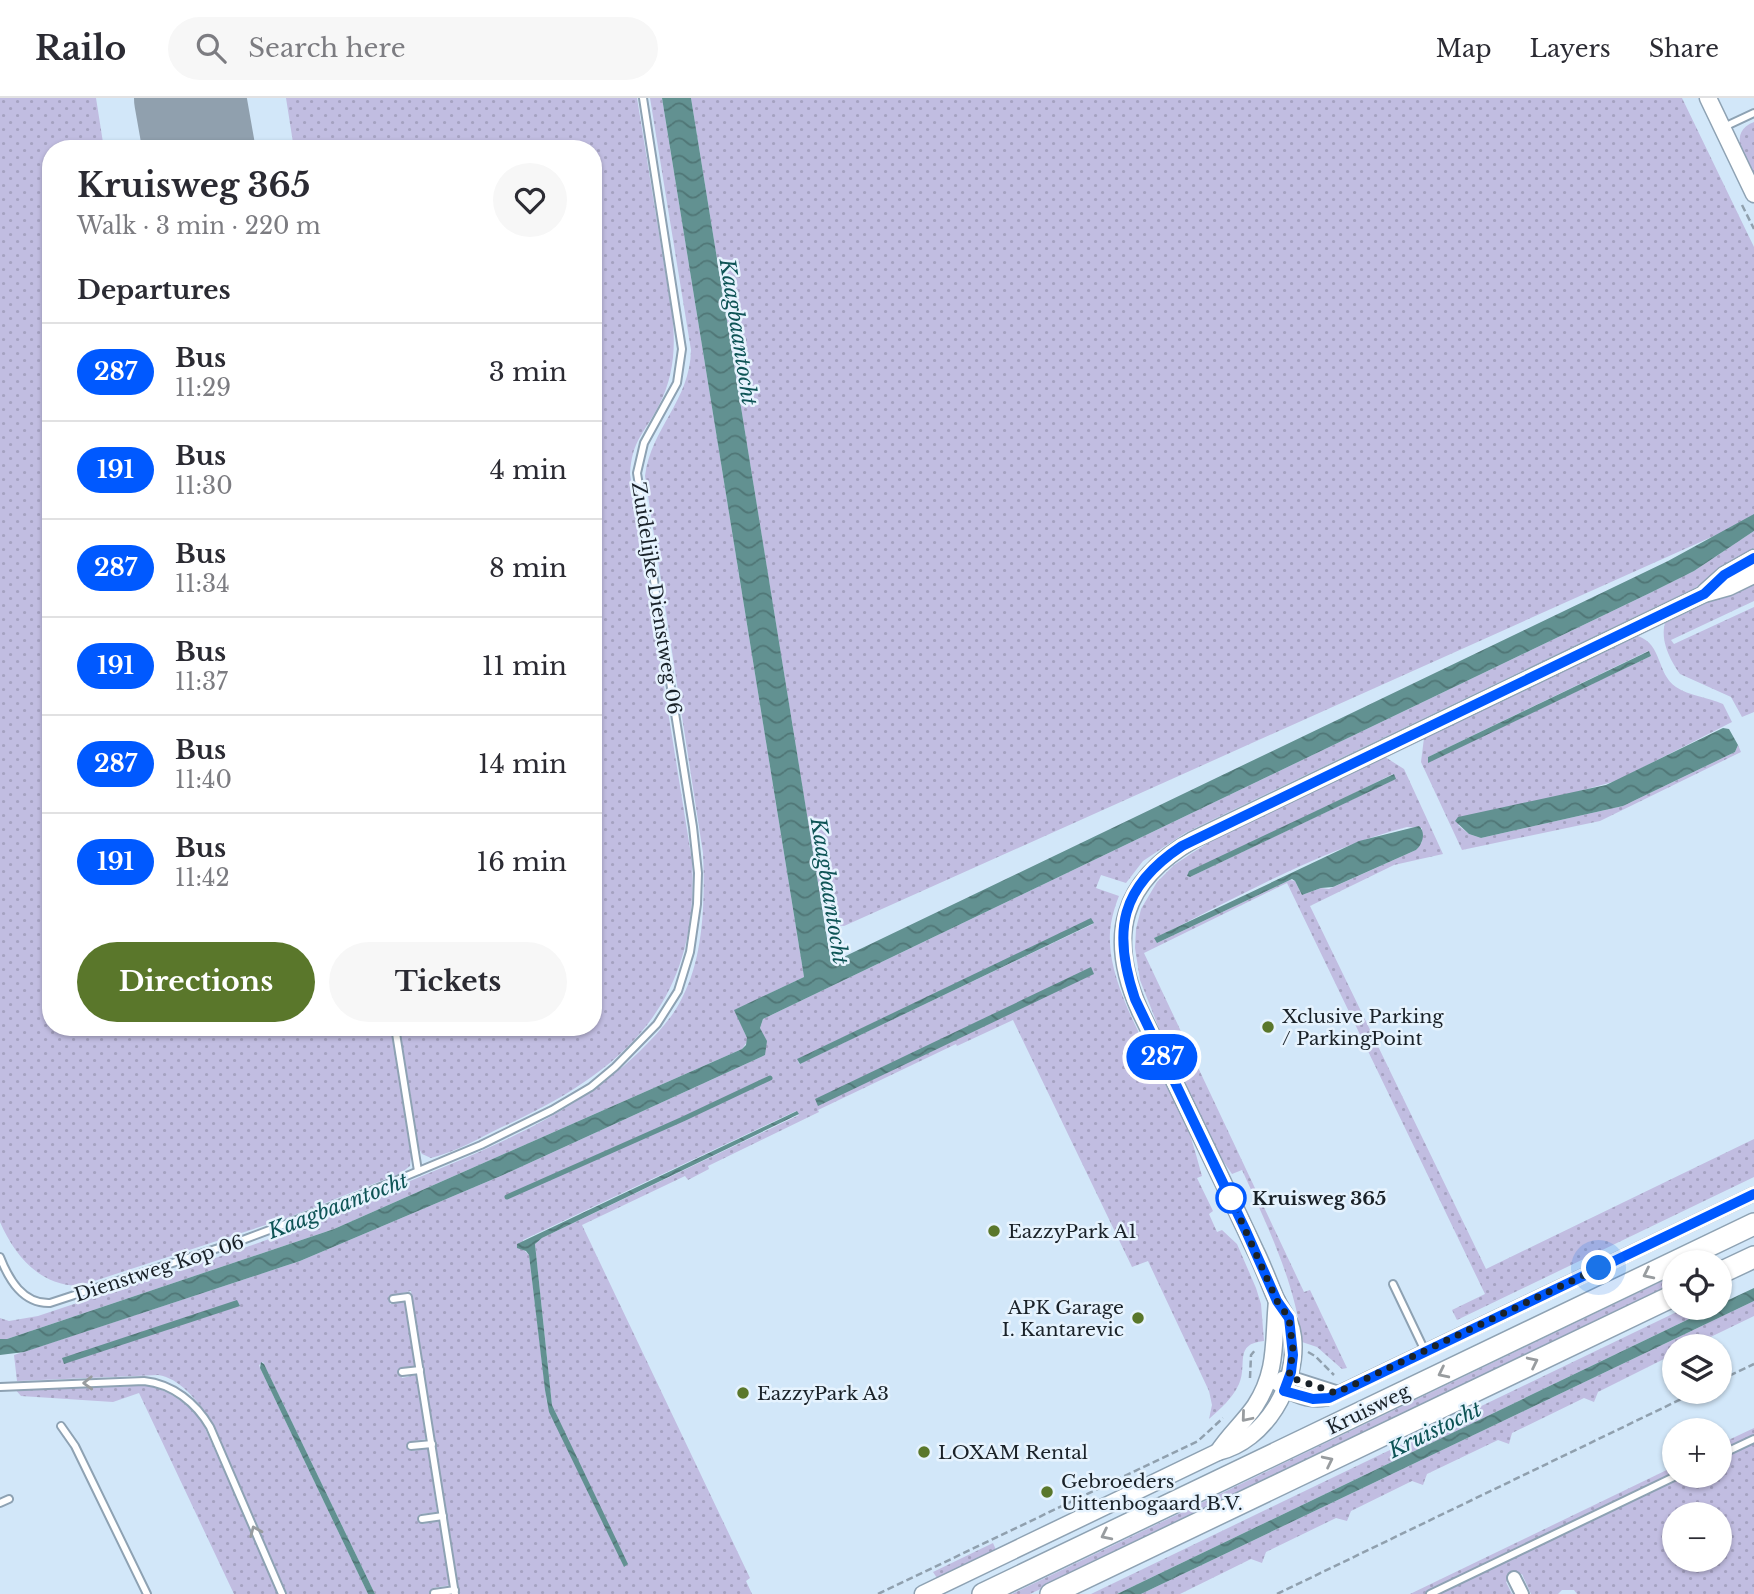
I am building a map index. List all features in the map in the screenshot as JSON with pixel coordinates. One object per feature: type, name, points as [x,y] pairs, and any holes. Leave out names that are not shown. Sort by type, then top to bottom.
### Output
[{"type":"highway","name":"Kruisweg","points":[[983,1594],[1754,1224]]},
{"type":"highway","points":[[1732,1267],[1754,1256]]},
{"type":"highway","name":"Kruisweg","points":[[1051,1594],[1068,1589],[1662,1301]]},
{"type":"street","points":[[1708,98],[1754,194]]},
{"type":"street","points":[[1704,594],[1724,575],[1754,558]]},
{"type":"street","points":[[923,1594],[1218,1452],[1235,1448],[1268,1416],[1287,1384],[1293,1350],[1289,1318],[1277,1301],[1135,999],[1125,967],[1122,940],[1127,911],[1137,888],[1162,860],[1193,840],[1704,594],[1729,587],[1754,575]]},
{"type":"street","name":"Kruisweg","points":[[1287,1384],[1317,1400],[1339,1393],[1754,1194]]},
{"type":"street","points":[[1218,1452],[1257,1404],[1269,1378],[1275,1349],[1277,1301]]},
{"type":"street","points":[[1269,1378],[1287,1384]]},
{"type":"street","points":[[1514,1578],[1522,1594]]},
{"type":"lane","name":"Zuidelijke Dienstweg 06","points":[[643,98],[682,349],[681,369],[675,388],[644,443],[637,473],[697,860],[698,895],[694,933],[681,982]]},
{"type":"lane","points":[[1723,128],[1754,113]]},
{"type":"lane","name":"Dienstweg Kop 06","points":[[0,1257],[20,1292],[36,1302],[55,1302],[250,1238],[418,1171],[541,1116],[591,1087],[615,1067],[657,1024],[673,1002],[681,982]]},
{"type":"lane","points":[[396,1036],[418,1171]]},
{"type":"lane","points":[[1393,1284],[1425,1352]]},
{"type":"lane","points":[[393,1299],[408,1297],[455,1592],[434,1593]]},
{"type":"lane","points":[[402,1372],[420,1370]]},
{"type":"lane","points":[[0,1387],[141,1381],[163,1384],[175,1391],[194,1405],[206,1421],[282,1594]]},
{"type":"lane","points":[[61,1426],[75,1446],[147,1594]]},
{"type":"lane","points":[[1732,1449],[1754,1439]]},
{"type":"lane","points":[[411,1446],[432,1444]]},
{"type":"lane","points":[[1430,1594],[1662,1483]]},
{"type":"lane","points":[[0,1503],[9,1499]]},
{"type":"lane","points":[[422,1519],[443,1516]]},
{"type":"path","points":[[1249,1383],[1252,1352],[1257,1349],[1275,1349]]},
{"type":"path","points":[[1293,1350],[1312,1353],[1339,1377]]},
{"type":"path","points":[[1732,1374],[1754,1364]]},
{"type":"path","points":[[1277,1594],[1671,1404]]},
{"type":"path","points":[[878,1594],[1198,1441],[1226,1415]]},
{"type":"shaded area","points":[[0,98],[96,98],[103,140],[42,140],[42,1036],[392,1036],[411,1156],[410,1166],[401,1173],[287,1218],[79,1286],[52,1280],[30,1266],[13,1246],[0,1222]]},
{"type":"shaded area","points":[[286,98],[637,98],[672,314],[674,349],[671,372],[659,405],[636,444],[630,474],[692,861],[691,911],[683,954],[668,992],[646,1026],[619,1055],[586,1081],[547,1105],[459,1148],[431,1158],[422,1154],[417,1145],[400,1036],[602,1036],[602,140],[293,140]]},
{"type":"shaded area","points":[[650,98],[662,98],[804,977],[735,1010],[747,1038],[742,1049],[334,1229],[7,1339],[0,1339],[0,1318],[9,1321],[38,1316],[240,1249],[300,1227],[522,1132],[584,1096],[612,1076],[657,1033],[682,998],[695,965],[702,927],[703,853],[645,476],[655,443],[684,384],[691,350]]},
{"type":"shaded area","points":[[691,98],[1682,98],[1754,247],[1754,518],[844,926],[839,925],[828,916],[820,896]]},
{"type":"shaded area","points":[[1754,122],[1754,176],[1743,154],[1740,139],[1741,132]]},
{"type":"shaded area","points":[[1754,531],[1754,548],[1734,564],[1693,589],[1185,833],[1143,861],[1126,883],[1101,875],[1096,888],[1119,896],[1110,937],[1119,987],[1188,1131],[1202,1176],[1197,1178],[1213,1211],[1209,1214],[1217,1232],[1222,1230],[1237,1244],[1261,1304],[1264,1341],[1248,1346],[1243,1356],[1239,1384],[1229,1399],[1209,1419],[1212,1405],[1209,1391],[1148,1261],[1132,1267],[1013,1020],[818,1110],[819,1112],[708,1166],[709,1169],[688,1180],[685,1176],[582,1225],[750,1578],[746,1581],[752,1594],[459,1594],[411,1291],[389,1296],[390,1304],[405,1302],[415,1366],[400,1369],[402,1378],[416,1375],[426,1439],[409,1442],[410,1451],[428,1449],[437,1512],[421,1514],[422,1524],[440,1521],[451,1585],[433,1588],[433,1594],[375,1594],[263,1362],[259,1365],[260,1368],[368,1594],[287,1594],[210,1418],[187,1391],[174,1381],[158,1375],[17,1381],[14,1355],[300,1261],[503,1175],[761,1057],[765,1055],[760,1028],[763,1019],[1694,571]],"holes":[[[1091,919],[1093,924],[799,1064],[798,1059]],[[796,1111],[799,1115],[542,1238],[535,1244],[552,1405],[624,1566],[547,1403],[529,1255],[524,1250],[523,1240]]]},
{"type":"shaded area","points":[[1754,580],[1754,601],[1671,640],[1674,644],[1754,607],[1754,712],[1742,717],[1731,697],[1680,674],[1667,650],[1664,629],[1665,623]]},
{"type":"shaded area","points":[[1638,636],[1652,646],[1665,674],[1676,687],[1723,704],[1732,722],[1616,781],[1458,825],[1469,834],[1481,838],[1623,806],[1735,752],[1738,745],[1741,752],[1600,821],[1462,850],[1421,762],[1424,738]],"holes":[[[1648,651],[1651,656],[1428,762],[1428,757]]]},
{"type":"shaded area","points":[[1385,757],[1404,769],[1443,854],[1394,865],[1310,906],[1486,1269],[1754,1139],[1754,1177],[1457,1320],[1452,1310],[1485,1294],[1287,883],[1144,953],[1304,1292],[1310,1290],[1347,1368],[1342,1369],[1317,1347],[1302,1342],[1287,1276],[1261,1212],[1242,1170],[1232,1174],[1221,1158],[1160,1031],[1140,980],[1135,948],[1141,909],[1157,882],[1174,865],[1213,840]],"holes":[[[1393,774],[1395,779],[1190,877],[1187,876]],[[1407,827],[1422,828],[1422,842],[1416,850],[1329,889],[1321,888],[1302,895],[1295,881],[1290,880],[1157,943],[1155,938],[1279,876],[1343,848]]]},
{"type":"shaded area","points":[[1662,1281],[1662,1290],[1030,1594],[1012,1594]]},
{"type":"shaded area","points":[[1754,1301],[1754,1316],[1717,1334],[1685,1334],[1714,1320],[1732,1320],[1732,1312]]},
{"type":"shaded area","points":[[1662,1319],[1687,1320],[1117,1594],[1091,1594]]},
{"type":"shaded area","points":[[1662,1345],[1662,1360],[1598,1392],[1594,1402],[1584,1398],[1512,1433],[1509,1444],[1498,1440],[1427,1474],[1423,1485],[1412,1481],[1351,1511],[1347,1521],[1336,1518],[1266,1552],[1262,1563],[1251,1559],[1180,1594],[1141,1594]]},
{"type":"shaded area","points":[[147,1384],[179,1400],[204,1426],[279,1594],[234,1594],[139,1393],[113,1402],[21,1396],[14,1388],[122,1387]]},
{"type":"shaded area","points":[[1754,1428],[1754,1594],[1577,1594],[1574,1590],[1562,1590],[1558,1594],[1531,1594],[1522,1574],[1506,1582],[1512,1594],[1410,1594],[1662,1472],[1662,1488],[1732,1488],[1732,1438]]},
{"type":"shaded area","points":[[993,1543],[996,1550],[937,1578],[933,1572]]},
{"type":"water","points":[[662,98],[691,98],[831,963],[1668,561],[1754,514],[1754,531],[1694,571],[1652,592],[763,1019],[760,1028],[767,1041],[765,1055],[761,1057],[503,1175],[300,1261],[24,1352],[0,1355],[0,1339],[7,1339],[334,1229],[742,1049],[747,1038],[734,1010],[804,977]]},
{"type":"water","points":[[1649,651],[1651,656],[1428,763],[1428,757]]},
{"type":"water","points":[[1723,728],[1729,729],[1738,745],[1735,752],[1623,806],[1481,838],[1469,834],[1455,821],[1458,817],[1606,785]]},
{"type":"water","points":[[1394,774],[1396,779],[1190,877],[1187,876],[1189,871]]},
{"type":"water","points":[[1419,826],[1423,838],[1416,850],[1333,887],[1302,895],[1292,879],[1157,943],[1154,938],[1359,841]]},
{"type":"water","points":[[1091,918],[1094,923],[800,1064],[797,1059]]},
{"type":"water","points":[[1091,967],[1094,974],[818,1106],[815,1099]]},
{"type":"water","points":[[797,1111],[799,1114],[542,1238],[535,1244],[552,1405],[628,1564],[624,1567],[549,1412],[529,1255],[517,1248],[517,1244]]},
{"type":"water","points":[[1754,1288],[1754,1301],[1732,1312],[1732,1298]]},
{"type":"water","points":[[237,1300],[240,1306],[64,1364],[62,1358]]},
{"type":"water","points":[[1687,1320],[1714,1320],[1685,1334],[1662,1334],[1662,1345],[1141,1594],[1117,1594]]},
{"type":"water","points":[[261,1362],[375,1594],[368,1594],[260,1368]]},
{"type":"waterway","points":[[507,1197],[770,1078]]},
{"type":"runway","points":[[190,98],[197,140]]},
{"type":"bus line","name":"287","points":[[1754,558],[1724,575],[1704,594],[1182,846],[1154,867],[1137,888],[1124,919],[1122,940],[1125,967],[1135,999],[1277,1301],[1289,1318],[1293,1355],[1291,1372],[1284,1391],[1305,1398],[1329,1398],[1754,1194]]},
{"type":"place","name":"Xclusive Parking / ParkingPoint","points":[[1268,1027]]},
{"type":"place","name":"Kruisweg 365","points":[[1231,1198]]},
{"type":"place","name":"EazzyPark A1","points":[[994,1231]]},
{"type":"place","name":"APK Garage I. Kantarevic","points":[[1138,1318]]},
{"type":"place","name":"EazzyPark A3","points":[[743,1393]]},
{"type":"place","name":"LOXAM Rental","points":[[924,1452]]},
{"type":"place","name":"Gebroeders Uittenbogaard B.V.","points":[[1047,1492]]},
{"type":"route","points":[[1231,1198],[1277,1301],[1289,1318],[1293,1350],[1289,1377],[1330,1392],[1339,1393],[1599,1268]]},
{"type":"water label","name":"Kaagbaantocht","points":[[738,332]]},
{"type":"water label","name":"Kaagbaantocht","points":[[829,891]]},
{"type":"water label","name":"Kaagbaantocht","points":[[338,1206]]},
{"type":"water label","name":"Kruistocht","points":[[1435,1430]]}]
